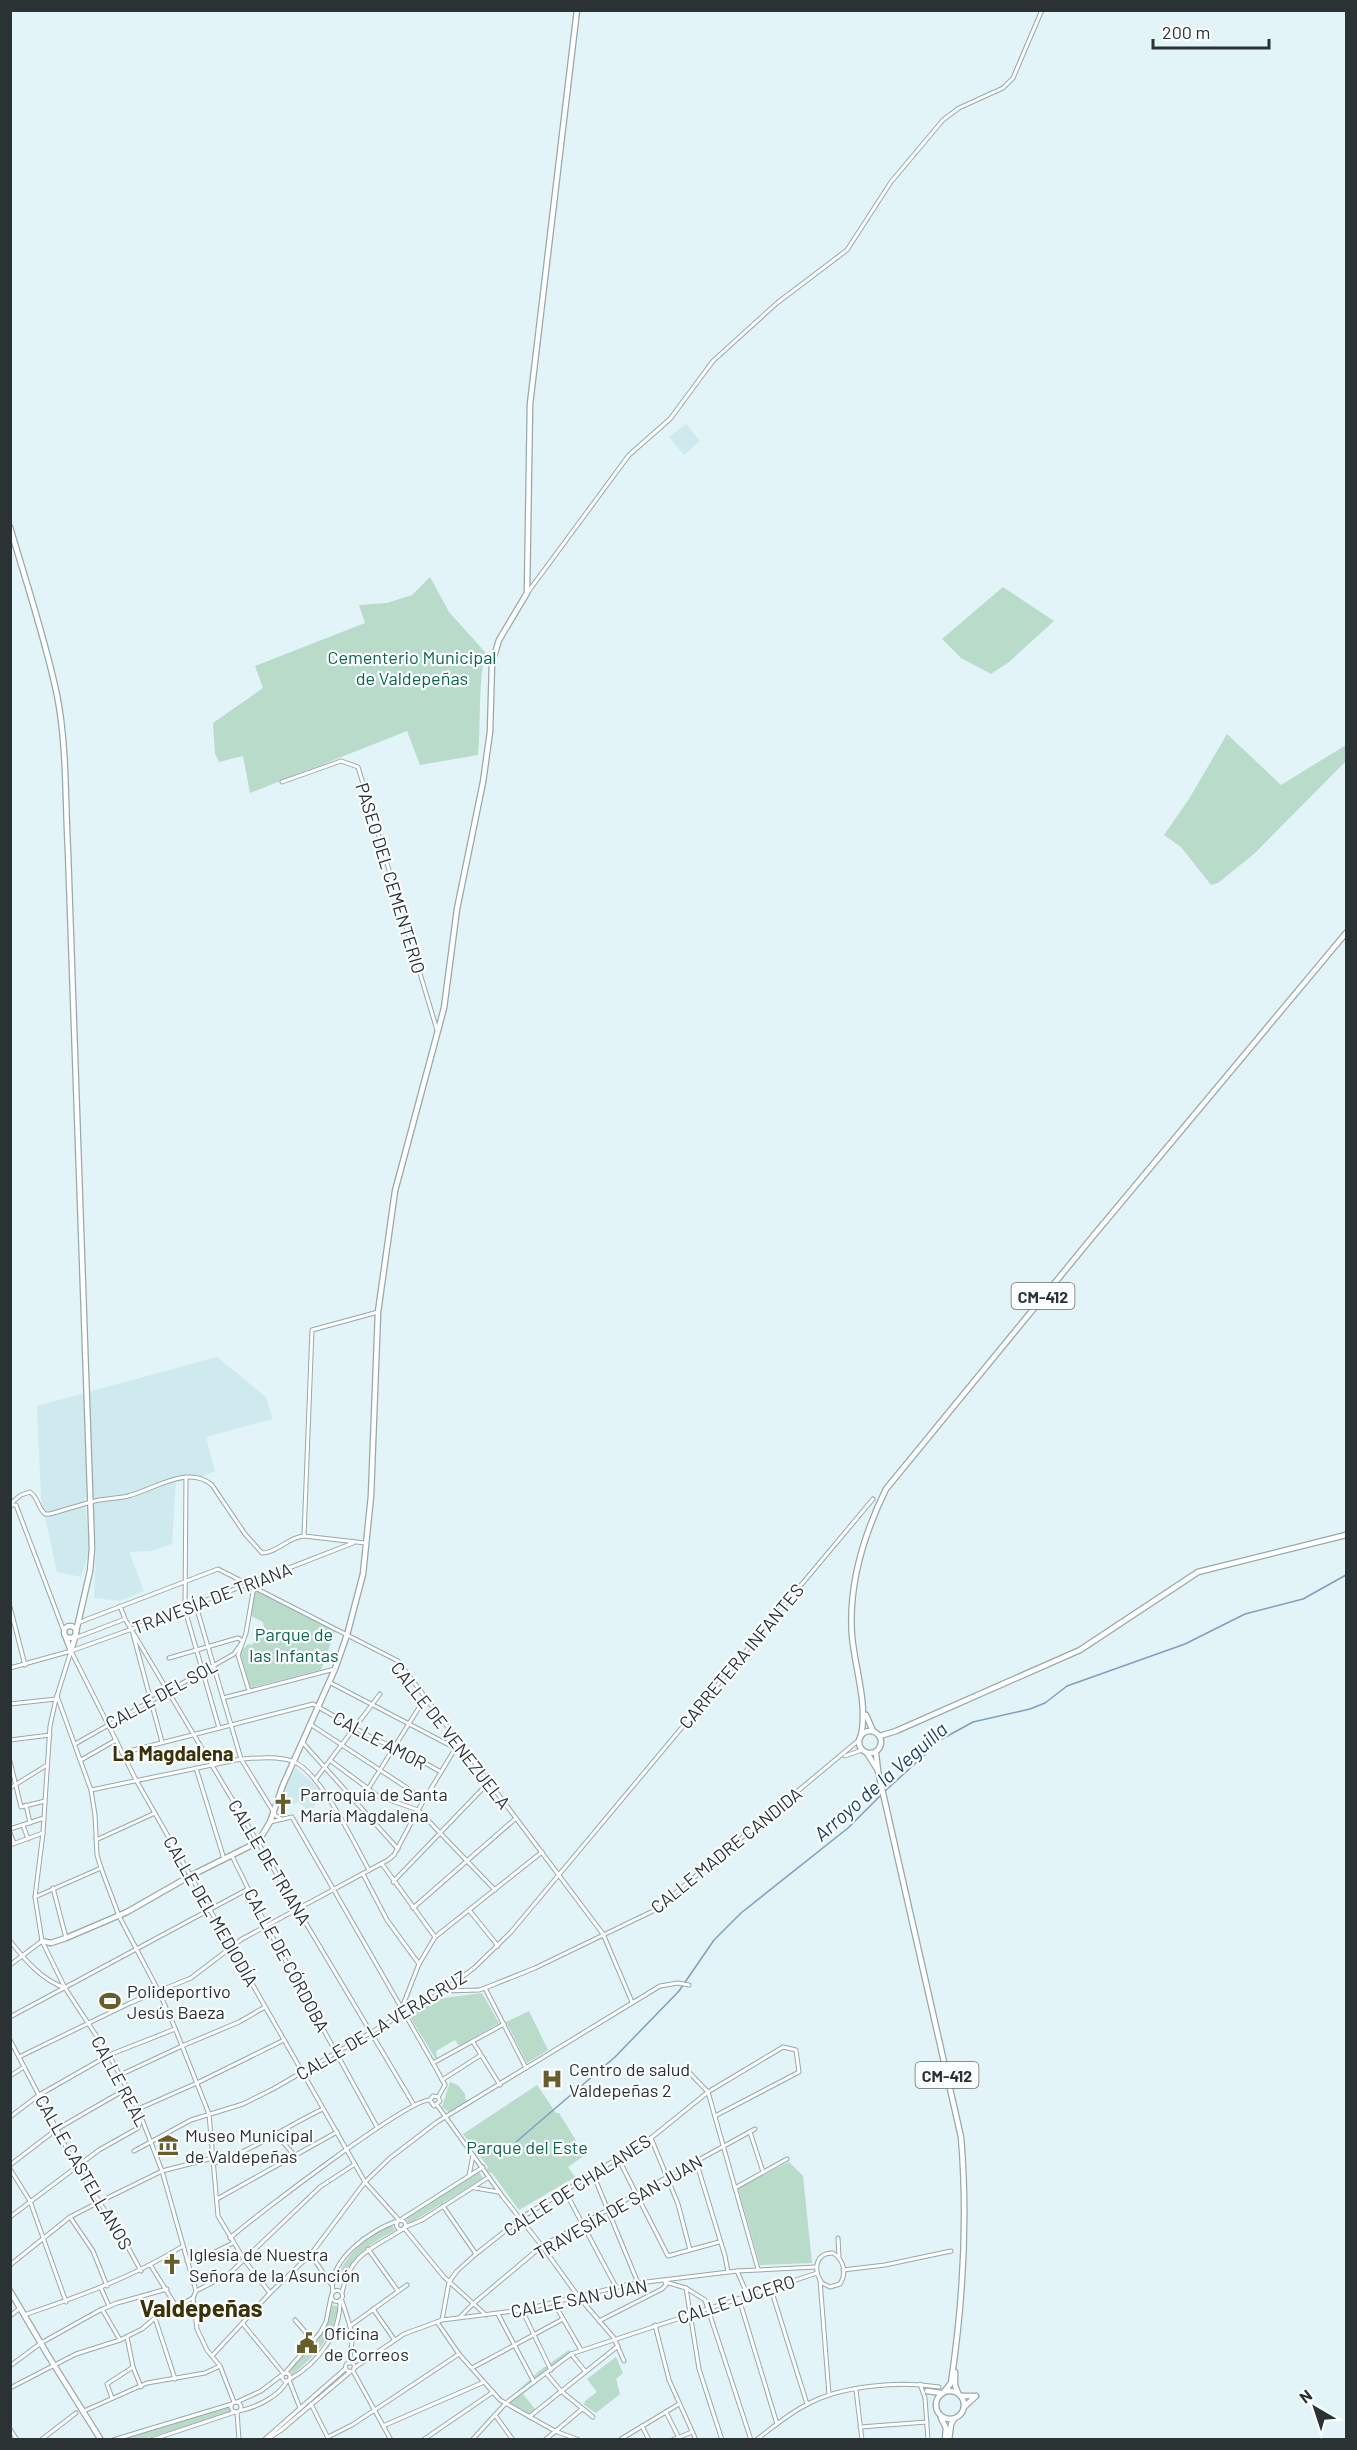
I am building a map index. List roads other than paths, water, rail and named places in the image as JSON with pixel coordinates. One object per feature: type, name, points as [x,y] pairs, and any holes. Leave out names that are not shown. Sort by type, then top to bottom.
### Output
[{"type":"main road","points":[[42,1941],[51,1943],[119,1916],[190,1876],[258,1842],[270,1822],[335,1669],[347,1635],[363,1574],[371,1496],[378,1312],[395,1191],[446,996],[457,909],[483,782],[490,732],[492,663],[499,640],[527,593],[530,404],[577,10]]},
{"type":"main road","points":[[10,527],[51,673],[61,723],[68,851],[92,1550],[81,1620],[71,1651]]},
{"type":"main road","name":"CM-412","points":[[878,1771],[867,1754],[861,1750],[860,1738],[864,1721],[852,1633],[853,1590],[866,1534],[886,1489],[1094,1235],[1347,933]]},
{"type":"main road","points":[[860,1738],[866,1732],[873,1731],[880,1736],[896,1731],[1080,1650],[1198,1572],[1347,1535]]},
{"type":"main road","points":[[76,1634],[71,1638],[65,1634],[68,1626],[81,1620]]},
{"type":"main road","points":[[68,1626],[74,1626],[76,1634]]},
{"type":"main road","name":"CALLE DEL MEDIODÍA","points":[[65,1634],[71,1651]]},
{"type":"main road","name":"CM-412","points":[[863,1708],[873,1731]]},
{"type":"main road","name":"CM-412","points":[[880,1736],[881,1747],[876,1753],[884,1801],[961,2137],[965,2185],[964,2265],[951,2383],[936,2400]]},
{"type":"main road","points":[[867,1754],[876,1753]]},
{"type":"main road","points":[[10,2291],[54,2366],[101,2439]]},
{"type":"main road","name":"CM-412","points":[[955,2353],[955,2385],[964,2407]]},
{"type":"main road","points":[[927,2391],[976,2396],[955,2418],[947,2439]]},
{"type":"main road","points":[[927,2391],[936,2400],[936,2408],[946,2428],[947,2439]]},
{"type":"main road","points":[[940,2415],[947,2419],[955,2418]]},
{"type":"street","points":[[527,593],[629,455],[670,419],[713,361],[777,303],[847,250],[891,182],[942,120],[959,108],[1003,88],[1013,78],[1042,10]]},
{"type":"street","name":"PASEO DEL CEMENTERIO","points":[[282,782],[340,760],[358,767],[438,1031]]},
{"type":"street","points":[[304,1536],[312,1330],[378,1312]]},
{"type":"street","points":[[186,1477],[184,1610],[219,1728]]},
{"type":"street","points":[[10,1505],[21,1495],[30,1492],[35,1495],[41,1511],[45,1514],[75,1508],[90,1502],[128,1496],[186,1477],[204,1478],[212,1485],[245,1534],[261,1553],[268,1553],[290,1539],[304,1536],[366,1543]]},
{"type":"street","name":"CARRETERA INFANTES","points":[[609,1814],[873,1499]]},
{"type":"street","name":"CALLE DEL MEDIODÍA","points":[[10,1505],[16,1505],[65,1634]]},
{"type":"street","name":"TRAVESÍA DE TRIANA","points":[[10,1668],[71,1651],[132,1629],[252,1585],[353,1543]]},
{"type":"street","name":"CALLE DE VENEZUELA","points":[[81,1620],[218,1569],[398,1661],[603,1934],[632,2002]]},
{"type":"street","points":[[249,1691],[238,1655],[243,1641],[252,1585]]},
{"type":"street","points":[[196,1605],[241,1758],[276,1816],[282,1819]]},
{"type":"street","points":[[10,1606],[25,1665]]},
{"type":"street","name":"CALLE DE TRIANA","points":[[120,1606],[414,2105]]},
{"type":"street","points":[[76,1634],[125,1618]]},
{"type":"street","name":"CALLE DEL MEDIODÍA","points":[[59,1620],[68,1626]]},
{"type":"street","points":[[132,1629],[162,1742]]},
{"type":"street","points":[[169,1658],[237,1638],[243,1641]]},
{"type":"street","name":"CALLE DEL SOL","points":[[75,1744],[202,1670],[234,1654],[243,1641]]},
{"type":"street","name":"CALLE DEL MEDIODÍA","points":[[71,1651],[136,1780],[365,2182],[399,2220]]},
{"type":"street","name":"CALLE REAL","points":[[71,1651],[56,1698],[50,1735],[43,1833],[35,1897],[42,1941],[65,1988],[109,2055],[138,2109],[162,2171],[196,2291]]},
{"type":"street","points":[[223,1699],[335,1669]]},
{"type":"street","points":[[329,1682],[456,1749]]},
{"type":"street","points":[[315,1780],[380,1694]]},
{"type":"street","points":[[10,1704],[56,1698],[91,1790],[101,1868],[119,1916],[176,2028],[209,2114],[218,2216],[245,2261],[270,2293]]},
{"type":"street","points":[[368,1789],[425,1698]]},
{"type":"street","points":[[122,1753],[308,1705],[313,1704],[318,1707]]},
{"type":"street","name":"CALLE AMOR","points":[[318,1707],[441,1772]]},
{"type":"street","points":[[310,1724],[424,1799]]},
{"type":"street","points":[[10,1740],[50,1735]]},
{"type":"street","name":"CALLE MADRE CANDIDA","points":[[443,1991],[485,1988],[535,1968],[655,1910],[836,1761],[860,1738]]},
{"type":"street","points":[[81,1760],[116,1740]]},
{"type":"street","points":[[302,1743],[398,1849]]},
{"type":"street","points":[[19,2057],[191,1978],[242,1939],[382,1864],[398,1849],[424,1799],[459,1743]]},
{"type":"street","name":"CALLE MADRE CANDIDA","points":[[836,1761],[861,1750]]},
{"type":"street","points":[[91,1790],[241,1758],[294,1761],[326,1793],[369,1871]]},
{"type":"street","points":[[331,1761],[378,1796],[418,1810],[495,1890]]},
{"type":"street","points":[[11,1762],[21,1807],[45,1800]]},
{"type":"street","points":[[10,1788],[47,1765]]},
{"type":"street","points":[[195,1768],[224,1859]]},
{"type":"street","points":[[393,1881],[489,1782]]},
{"type":"street","points":[[26,1805],[30,1823]]},
{"type":"street","points":[[96,1839],[155,1813]]},
{"type":"street","name":"CALLE DE LA VERACRUZ","points":[[134,2151],[190,2120],[243,2104],[443,1991],[498,1946],[609,1814]]},
{"type":"street","points":[[270,1822],[292,1817],[401,2004],[442,2080],[444,2088],[438,2097],[440,2101],[437,2105]]},
{"type":"street","points":[[43,1833],[12,1844],[10,1831],[44,1818]]},
{"type":"street","points":[[413,1908],[515,1819]]},
{"type":"street","points":[[23,1825],[28,1839]]},
{"type":"street","points":[[401,2004],[419,1964],[435,1937],[542,1852]]},
{"type":"street","name":"CALLE DE CÓRDOBA","points":[[232,1856],[266,1925],[377,2127]]},
{"type":"street","points":[[382,1864],[435,1937]]},
{"type":"street","points":[[35,1897],[101,1868]]},
{"type":"street","points":[[363,1874],[387,1920],[419,1964]]},
{"type":"street","points":[[53,1888],[66,1938]]},
{"type":"street","points":[[10,2017],[248,1889]]},
{"type":"street","points":[[469,1909],[498,1946]]},
{"type":"street","points":[[10,1941],[22,1956],[51,1983],[65,1988]]},
{"type":"street","points":[[10,1965],[42,1941]]},
{"type":"street","points":[[212,2356],[270,2293],[311,2254],[365,2182],[390,2158],[444,2118],[632,2002],[660,1986],[686,1984]]},
{"type":"street","points":[[485,1988],[526,2068]]},
{"type":"street","points":[[120,2075],[239,2022],[265,2007]]},
{"type":"street","points":[[433,2063],[504,2024]]},
{"type":"street","points":[[10,2117],[39,2095],[109,2055],[176,2028]]},
{"type":"street","points":[[138,2109],[284,2040]]},
{"type":"street","points":[[472,2042],[500,2085]]},
{"type":"street","name":"CALLE CASTELLANOS","points":[[11,2043],[76,2166],[123,2238],[141,2271]]},
{"type":"street","name":"CALLE DE CHALANES","points":[[449,2282],[457,2271],[476,2254],[520,2219],[651,2138],[708,2092],[783,2047],[796,2050],[799,2072],[715,2116]]},
{"type":"street","points":[[442,2080],[481,2055]]},
{"type":"street","points":[[10,2076],[24,2066]]},
{"type":"street","points":[[685,2068],[708,2092],[758,2270]]},
{"type":"street","points":[[66,2302],[30,2201],[10,2167],[57,2129],[128,2088]]},
{"type":"street","points":[[230,2238],[252,2219],[377,2127],[414,2105],[430,2100],[434,2096],[438,2097]]},
{"type":"street","points":[[430,2100],[432,2104],[437,2105],[444,2118],[578,2296],[614,2338],[624,2361]]},
{"type":"street","points":[[214,2163],[236,2156],[323,2109]]},
{"type":"street","points":[[10,2217],[99,2150],[138,2128],[141,2119]]},
{"type":"street","points":[[138,2128],[147,2133]]},
{"type":"street","name":"TRAVESÍA DE SAN JUAN","points":[[460,2318],[474,2303],[542,2246],[755,2129]]},
{"type":"street","points":[[216,2199],[337,2132]]},
{"type":"street","points":[[750,2132],[763,2172]]},
{"type":"street","points":[[276,2134],[294,2156]]},
{"type":"street","points":[[651,2138],[678,2204],[690,2250]]},
{"type":"street","points":[[469,2176],[473,2155]]},
{"type":"street","points":[[10,2265],[70,2217],[162,2171],[213,2158]]},
{"type":"street","points":[[618,2158],[668,2256],[719,2242]]},
{"type":"street","points":[[735,2188],[787,2159]]},
{"type":"street","points":[[696,2161],[728,2272]]},
{"type":"street","points":[[237,2411],[231,2409],[234,2403],[220,2366],[197,2329],[193,2298],[196,2291],[222,2279],[245,2261],[320,2187],[355,2164]]},
{"type":"street","points":[[332,2286],[340,2265],[351,2248],[374,2231],[399,2220],[483,2167]]},
{"type":"street","points":[[593,2174],[638,2283]]},
{"type":"street","points":[[243,2324],[283,2374],[282,2379],[288,2380],[304,2368],[328,2343],[339,2317],[340,2300],[350,2269],[368,2249],[411,2226],[489,2177]]},
{"type":"street","points":[[473,2188],[500,2192]]},
{"type":"street","points":[[565,2191],[616,2287]]},
{"type":"street","points":[[443,2206],[476,2254]]},
{"type":"street","points":[[70,2217],[93,2252],[107,2286]]},
{"type":"street","points":[[399,2220],[397,2227],[404,2228]]},
{"type":"street","points":[[399,2220],[404,2221],[404,2228],[449,2282],[486,2315]]},
{"type":"street","points":[[820,2280],[826,2286],[834,2287],[843,2278],[838,2238]]},
{"type":"street","points":[[188,2263],[233,2243]]},
{"type":"street","points":[[24,2315],[107,2286],[151,2266],[183,2246]]},
{"type":"street","points":[[368,2249],[398,2291]]},
{"type":"street","points":[[843,2270],[885,2265],[951,2251]]},
{"type":"street","points":[[829,2396],[820,2280],[816,2267],[823,2254],[833,2253],[839,2257]]},
{"type":"street","points":[[113,2439],[234,2403],[261,2391],[283,2374],[315,2342],[326,2322],[333,2292],[332,2286],[311,2254]]},
{"type":"street","points":[[151,2266],[176,2306]]},
{"type":"street","name":"CALLE SAN JUAN","points":[[301,2409],[311,2404],[394,2339],[442,2320],[522,2310],[638,2283],[665,2282],[737,2271],[816,2267]]},
{"type":"street","points":[[737,2271],[748,2296]]},
{"type":"street","name":"CALLE LUCERO","points":[[472,2439],[506,2403],[581,2349],[817,2273]]},
{"type":"street","points":[[442,2320],[449,2282]]},
{"type":"street","points":[[598,2321],[662,2289],[666,2286],[665,2282],[686,2288],[705,2300],[751,2439]]},
{"type":"street","points":[[350,2326],[407,2285]]},
{"type":"street","points":[[101,2288],[110,2306]]},
{"type":"street","points":[[686,2288],[699,2369],[722,2439]]},
{"type":"street","points":[[10,2366],[40,2343],[102,2309],[167,2289]]},
{"type":"street","points":[[771,2289],[807,2404]]},
{"type":"street","points":[[333,2292],[338,2290],[342,2293]]},
{"type":"street","points":[[331,2297],[335,2301],[340,2300]]},
{"type":"street","points":[[10,2388],[76,2354],[127,2337],[142,2329],[155,2318],[193,2298]]},
{"type":"street","points":[[739,2299],[777,2424]]},
{"type":"street","points":[[265,2439],[301,2409],[349,2363],[352,2342],[350,2326],[340,2300]]},
{"type":"street","points":[[554,2302],[581,2349]]},
{"type":"street","points":[[10,2316],[20,2308]]},
{"type":"street","points":[[102,2309],[120,2340]]},
{"type":"street","points":[[373,2309],[394,2339]]},
{"type":"street","points":[[522,2310],[550,2370]]},
{"type":"street","points":[[498,2314],[534,2382]]},
{"type":"street","points":[[339,2317],[347,2316]]},
{"type":"street","points":[[155,2318],[174,2379]]},
{"type":"street","points":[[472,2368],[563,2319]]},
{"type":"street","points":[[296,2320],[315,2342]]},
{"type":"street","points":[[437,2322],[459,2354],[506,2403],[555,2431],[579,2439]]},
{"type":"street","name":"CALLE LUCERO","points":[[655,2325],[669,2380],[696,2439]]},
{"type":"street","points":[[127,2337],[133,2367],[141,2386]]},
{"type":"street","points":[[529,2417],[618,2346]]},
{"type":"street","points":[[311,2404],[329,2438],[459,2354]]},
{"type":"street","points":[[572,2354],[586,2371]]},
{"type":"street","points":[[349,2363],[353,2364],[352,2370],[391,2439]]},
{"type":"street","points":[[40,2439],[76,2414],[84,2414],[112,2398],[147,2383],[205,2373],[220,2366]]},
{"type":"street","points":[[112,2398],[106,2384],[133,2367]]},
{"type":"street","points":[[345,2369],[352,2370]]},
{"type":"street","points":[[546,2373],[561,2391],[593,2417]]},
{"type":"street","points":[[151,2439],[264,2401],[284,2386],[290,2375],[283,2374]]},
{"type":"street","points":[[288,2380],[301,2409]]},
{"type":"street","points":[[383,2426],[484,2382]]},
{"type":"street","points":[[756,2439],[807,2404],[829,2396],[856,2390],[920,2384],[939,2387]]},
{"type":"street","points":[[920,2384],[927,2391]]},
{"type":"street","points":[[920,2384],[925,2398],[928,2439]]},
{"type":"street","points":[[856,2390],[862,2439]]},
{"type":"street","points":[[423,2439],[493,2392]]},
{"type":"street","points":[[76,2414],[77,2402]]},
{"type":"street","points":[[234,2403],[241,2405],[237,2411],[239,2439]]},
{"type":"street","points":[[621,2439],[679,2404]]},
{"type":"street","points":[[265,2439],[274,2438],[301,2409]]},
{"type":"street","points":[[545,2439],[582,2409]]},
{"type":"street","points":[[666,2412],[679,2438]]},
{"type":"street","points":[[495,2415],[513,2439]]},
{"type":"street","points":[[860,2427],[927,2422]]},
{"type":"street","points":[[642,2426],[649,2439]]},
{"type":"street","points":[[10,2429],[16,2439]]},
{"type":"street","points":[[672,2439],[692,2432]]},
{"type":"waterway","name":"Arroyo de la Veguilla","points":[[884,1792],[942,1739],[973,1722],[1030,1709],[1045,1703],[1067,1686],[1185,1644],[1245,1614],[1303,1599],[1346,1575]]},
{"type":"waterway","name":"Arroyo de la Veguilla","points":[[516,2142],[615,2057],[679,1991],[714,1940],[741,1913],[848,1828],[881,1795]]},
{"type":"place","name":"Parroquia de Santa María Magdalena","points":[[283,1804]]},
{"type":"place","name":"Polideportivo Jesús Baeza","points":[[110,2001]]},
{"type":"place","name":"Centro de salud Valdepeñas 2","points":[[552,2079]]},
{"type":"place","name":"Museo Municipal de Valdepeñas","points":[[168,2145]]},
{"type":"place","name":"Iglesia de Nuestra Señora de la Asunción","points":[[172,2264]]},
{"type":"place","name":"Oficina de Correos","points":[[307,2343]]},
{"type":"district","name":"La Magdalena","points":[[173,1753]]},
{"type":"district","name":"Valdepeñas","points":[[201,2307]]},
{"type":"park label","name":"Cementerio Municipal de Valdepeñas","points":[[412,667]]},
{"type":"park label","name":"Parque de las Infantas","points":[[294,1644]]},
{"type":"park label","name":"Parque del Este","points":[[527,2147]]}]
